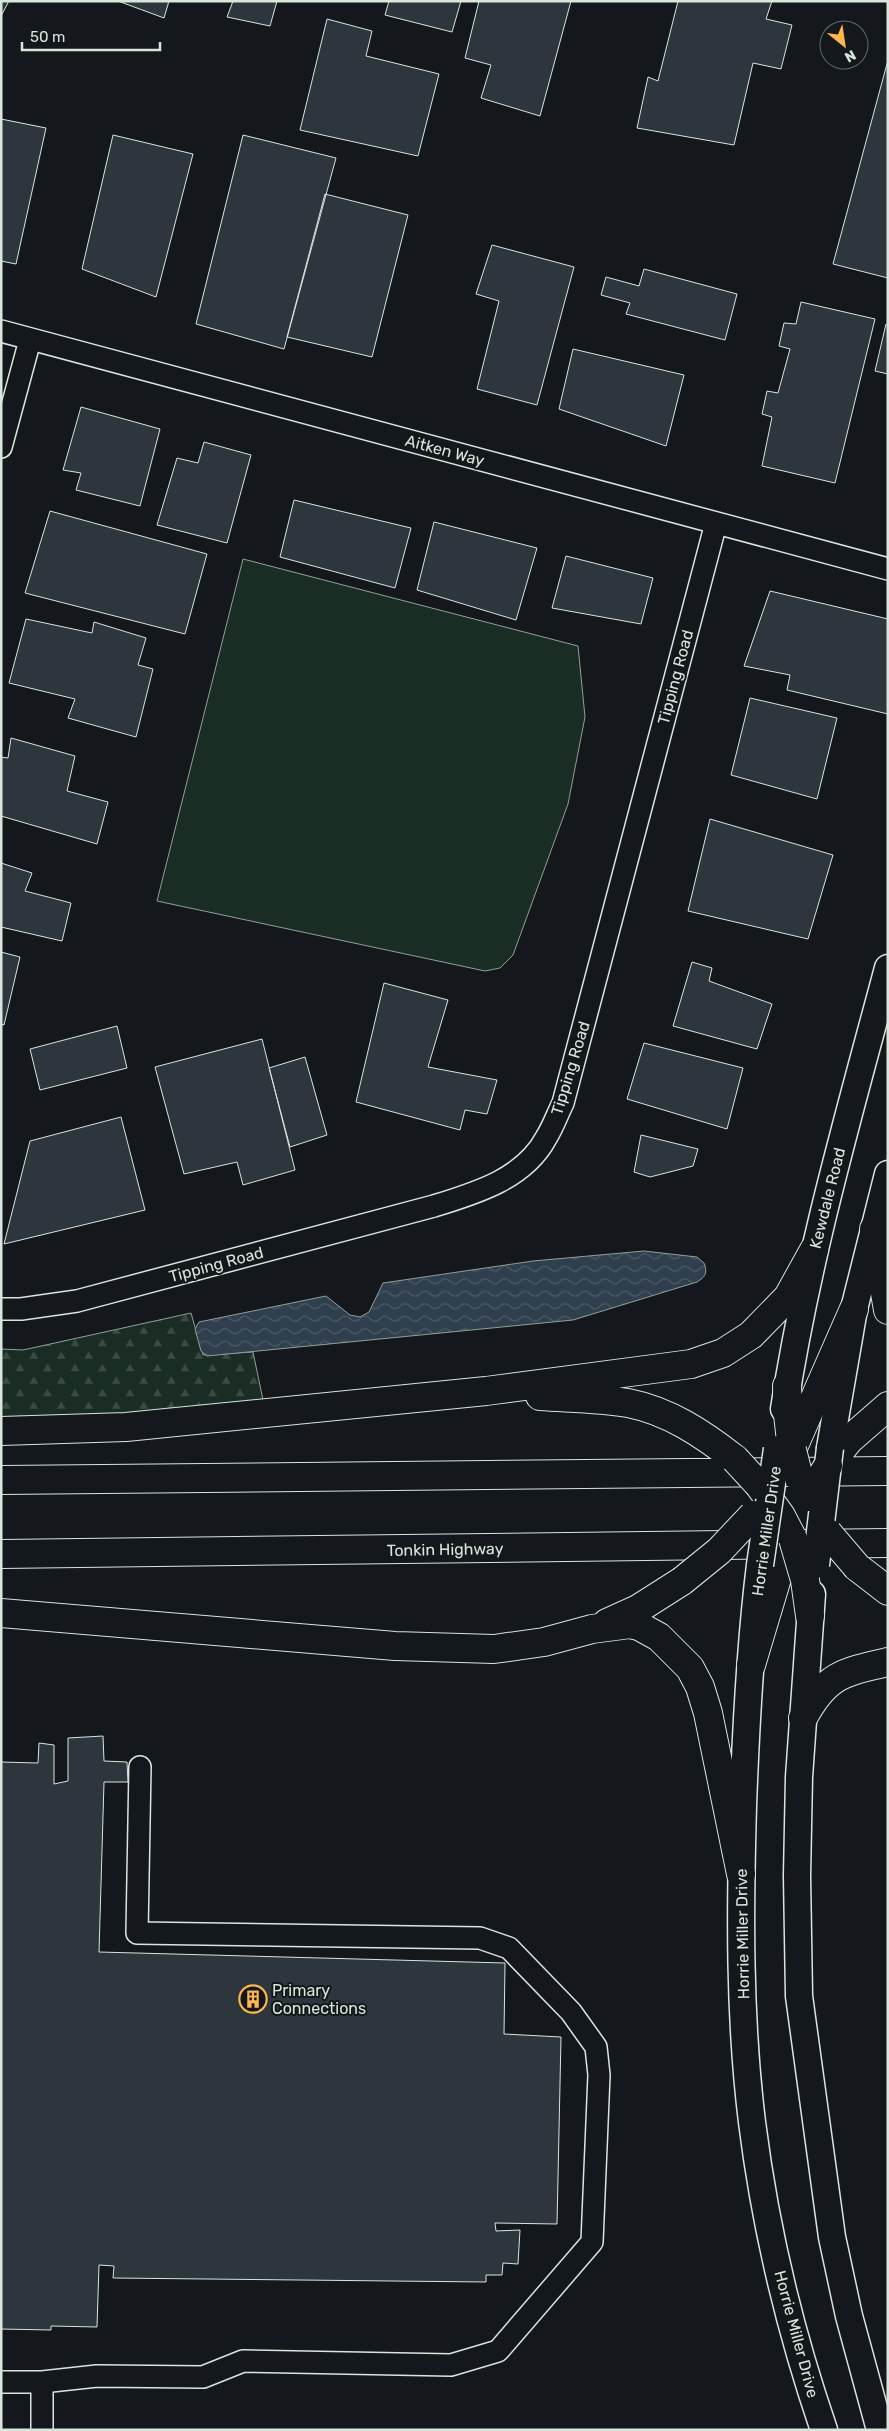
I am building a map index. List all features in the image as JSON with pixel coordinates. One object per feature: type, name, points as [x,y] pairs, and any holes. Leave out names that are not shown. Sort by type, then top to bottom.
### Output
[{"type":"highway","points":[[874,1229],[888,1310]]},
{"type":"highway","points":[[1,1431],[126,1427],[486,1391],[691,1364],[723,1353],[751,1335],[771,1317],[788,1297],[814,1250]]},
{"type":"highway","points":[[592,1629],[638,1609],[700,1568],[737,1533],[769,1494],[791,1436],[854,1309]]},
{"type":"highway","points":[[787,1386],[791,1436],[799,1478],[828,1534],[879,1585]]},
{"type":"highway","points":[[486,1391],[628,1403],[665,1415],[701,1433],[735,1459],[769,1494],[791,1536],[810,1580],[810,1616]]},
{"type":"highway","points":[[750,1665],[767,1581],[791,1536],[808,1497],[828,1466],[846,1431],[888,1406]]},
{"type":"highway","points":[[1,1480],[888,1470]]},
{"type":"highway","name":"Tonkin Highway","points":[[1,1554],[888,1543]]},
{"type":"highway","points":[[1,1612],[395,1646],[484,1649],[544,1642],[592,1629],[616,1625],[639,1626],[659,1637],[690,1668],[700,1688],[708,1713],[741,1874]]},
{"type":"highway","points":[[803,1718],[824,1686],[838,1676],[853,1669],[888,1662]]},
{"type":"main road","name":"Kewdale Road","points":[[787,1386],[814,1250],[888,968]]},
{"type":"main road","points":[[846,1431],[854,1309],[888,1174]]},
{"type":"main road","points":[[810,1580],[821,1521],[828,1466]]},
{"type":"main road","name":"Horrie Miller Drive","points":[[767,1581],[769,1494]]},
{"type":"main road","points":[[810,1616],[798,1777],[799,1996],[832,2237],[849,2316],[880,2430]]},
{"type":"main road","name":"Horrie Miller Drive","points":[[750,1665],[741,1874],[742,1989],[752,2123],[775,2253],[794,2332],[824,2430]]},
{"type":"street","name":"Aitken Way","points":[[1,331],[888,569]]},
{"type":"street","points":[[1,447],[30,340]]},
{"type":"street","name":"Tipping Road","points":[[1,1309],[21,1310],[77,1301],[387,1219],[478,1193],[518,1171],[546,1140],[563,1103],[716,523]]},
{"type":"street","points":[[1,2382],[42,2382],[97,2376],[203,2377],[243,2361],[451,2365],[498,2351],[592,2242],[599,2075],[596,2047],[571,2012],[509,1948],[480,1938],[137,1933],[140,1767]]},
{"type":"street","points":[[42,2382],[42,2430]]},
{"type":"green space","points":[[243,559],[578,646],[585,717],[568,804],[513,955],[500,968],[485,971],[157,901]]},
{"type":"green space","points":[[191,1313],[203,1355],[253,1352],[263,1400],[114,1417],[1,1419],[1,1349],[23,1350]]},
{"type":"water","points":[[644,1251],[697,1257],[704,1263],[705,1274],[697,1282],[573,1320],[207,1356],[201,1351],[195,1329],[199,1322],[326,1296],[350,1315],[360,1317],[369,1312],[383,1283],[533,1261]]},
{"type":"building","points":[[1,1],[9,1],[1,16]]},
{"type":"building","points":[[118,1],[169,1],[164,18]]},
{"type":"building","points":[[233,1],[277,1],[270,26],[227,17]]},
{"type":"building","points":[[389,1],[461,1],[452,32],[385,15]]},
{"type":"building","points":[[479,1],[571,1],[540,116],[481,98],[491,65],[465,58]]},
{"type":"building","points":[[678,1],[772,1],[766,19],[792,25],[781,69],[753,63],[734,145],[637,128],[648,77],[658,81]]},
{"type":"building","points":[[327,19],[372,31],[366,56],[439,74],[418,156],[300,130]]},
{"type":"building","points":[[888,60],[888,278],[833,264]]},
{"type":"building","points":[[1,119],[46,128],[16,264],[1,261]]},
{"type":"building","points":[[113,135],[193,154],[156,297],[82,269]]},
{"type":"building","points":[[243,135],[336,158],[284,349],[196,324]]},
{"type":"building","points":[[325,194],[408,215],[372,357],[287,337]]},
{"type":"building","points":[[492,245],[574,267],[537,405],[477,389],[499,301],[476,294]]},
{"type":"building","points":[[644,269],[737,294],[725,340],[626,314],[630,303],[601,295],[606,277],[639,286]]},
{"type":"building","points":[[801,302],[875,319],[835,483],[762,466],[772,417],[762,414],[767,391],[778,393],[790,349],[779,346],[784,323],[796,324]]},
{"type":"building","points":[[886,324],[888,325],[888,374],[875,371]]},
{"type":"building","points":[[573,349],[684,375],[666,446],[559,409]]},
{"type":"building","points":[[81,407],[160,429],[140,506],[76,490],[81,473],[63,470]]},
{"type":"building","points":[[204,442],[251,455],[227,543],[157,525],[177,458],[198,463]]},
{"type":"building","points":[[294,500],[411,528],[395,588],[280,557]]},
{"type":"building","points":[[50,511],[207,554],[185,634],[25,593]]},
{"type":"building","points":[[434,522],[537,548],[516,620],[417,590]]},
{"type":"building","points":[[566,556],[653,578],[641,624],[552,608]]},
{"type":"building","points":[[770,591],[888,619],[888,714],[787,690],[790,675],[744,666]]},
{"type":"building","points":[[26,619],[92,633],[94,622],[146,638],[138,665],[153,669],[136,737],[68,718],[75,699],[9,683]]},
{"type":"building","points":[[750,698],[837,718],[817,799],[731,775]]},
{"type":"building","points":[[11,738],[75,756],[67,791],[108,802],[97,844],[1,816],[1,757],[8,758]]},
{"type":"building","points":[[710,819],[833,855],[808,939],[688,911]]},
{"type":"building","points":[[1,863],[32,873],[25,891],[71,903],[62,941],[1,927]]},
{"type":"building","points":[[1,952],[20,957],[4,1025],[1,1024]]},
{"type":"building","points":[[692,962],[712,968],[709,981],[772,1004],[757,1049],[673,1026]]},
{"type":"building","points":[[384,983],[448,1000],[428,1067],[497,1080],[487,1114],[465,1110],[460,1130],[356,1102]]},
{"type":"building","points":[[117,1026],[127,1068],[40,1090],[30,1049]]},
{"type":"building","points":[[262,1039],[295,1170],[243,1185],[237,1162],[184,1174],[155,1067]]},
{"type":"building","points":[[644,1043],[743,1068],[727,1129],[627,1099]]},
{"type":"building","points":[[305,1057],[327,1135],[290,1147],[269,1068]]},
{"type":"building","points":[[121,1117],[145,1210],[4,1244],[30,1141]]},
{"type":"building","points":[[641,1135],[698,1149],[693,1166],[650,1177],[634,1172]]},
{"type":"building","name":"Primary Connections","points":[[103,1736],[104,1761],[127,1762],[128,1782],[104,1782],[99,1952],[505,1963],[504,2034],[561,2037],[557,2224],[495,2223],[496,2231],[520,2230],[518,2264],[503,2263],[502,2275],[486,2275],[486,2282],[113,2278],[114,2266],[99,2265],[97,2327],[51,2326],[51,2330],[1,2329],[1,1762],[38,1763],[39,1743],[54,1745],[54,1784],[68,1781],[68,1738]]},
{"type":"place","name":"Primary Connections","points":[[253,1999]]}]
